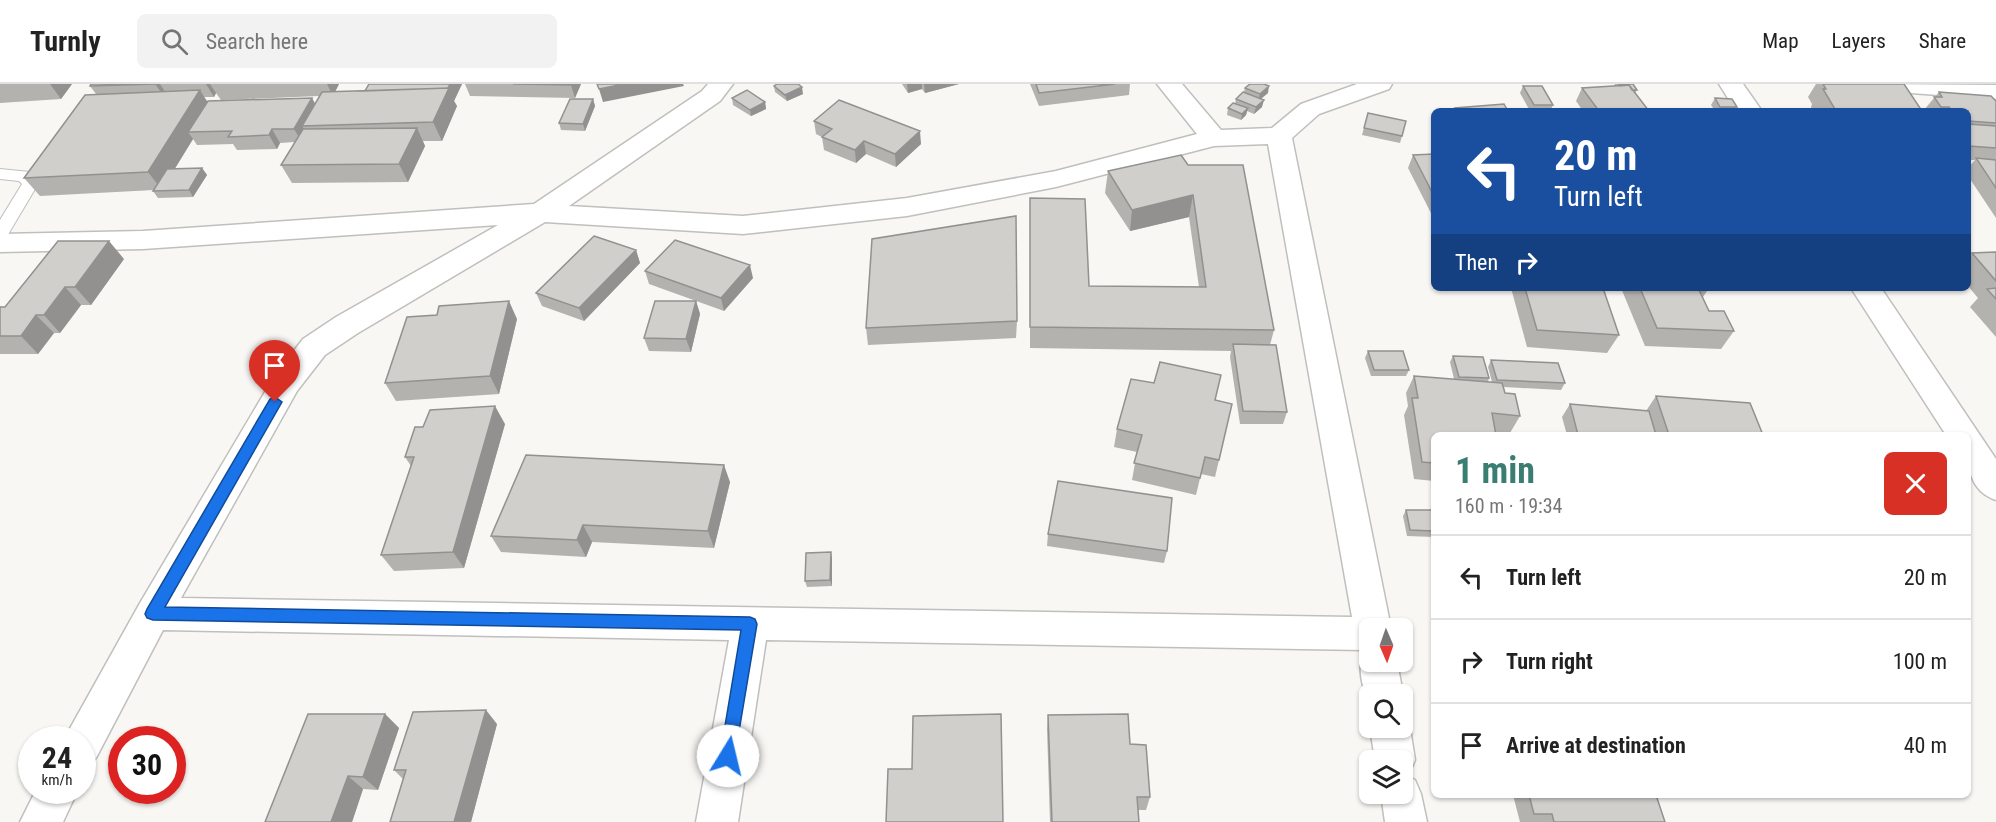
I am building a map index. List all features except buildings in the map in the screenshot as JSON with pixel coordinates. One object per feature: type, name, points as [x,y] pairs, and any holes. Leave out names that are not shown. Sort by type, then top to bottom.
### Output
[{"type":"street","points":[[92,726],[153,614],[286,383],[314,347],[347,325],[540,213],[711,96],[721,84]]},
{"type":"street","points":[[1169,84],[1214,138]]},
{"type":"street","points":[[0,243],[142,240],[540,213],[742,225],[907,207],[1056,180],[1214,138],[1279,136],[1310,109],[1380,84]]},
{"type":"street","points":[[1731,84],[1747,108]]},
{"type":"street","points":[[1882,84],[1985,89]]},
{"type":"street","points":[[1279,136],[1370,618]]},
{"type":"street","points":[[1868,291],[1961,432]]},
{"type":"street","points":[[1971,448],[1996,486]]},
{"type":"street","points":[[153,614],[1359,634]]},
{"type":"street","points":[[717,822],[750,624]]},
{"type":"street","points":[[41,822],[51,804]]},
{"type":"street","points":[[1403,804],[1406,822]]},
{"type":"lane","points":[[0,174],[24,176],[30,184],[0,234]]},
{"type":"route","points":[[275,402],[153,614],[750,624],[728,756]]}]
